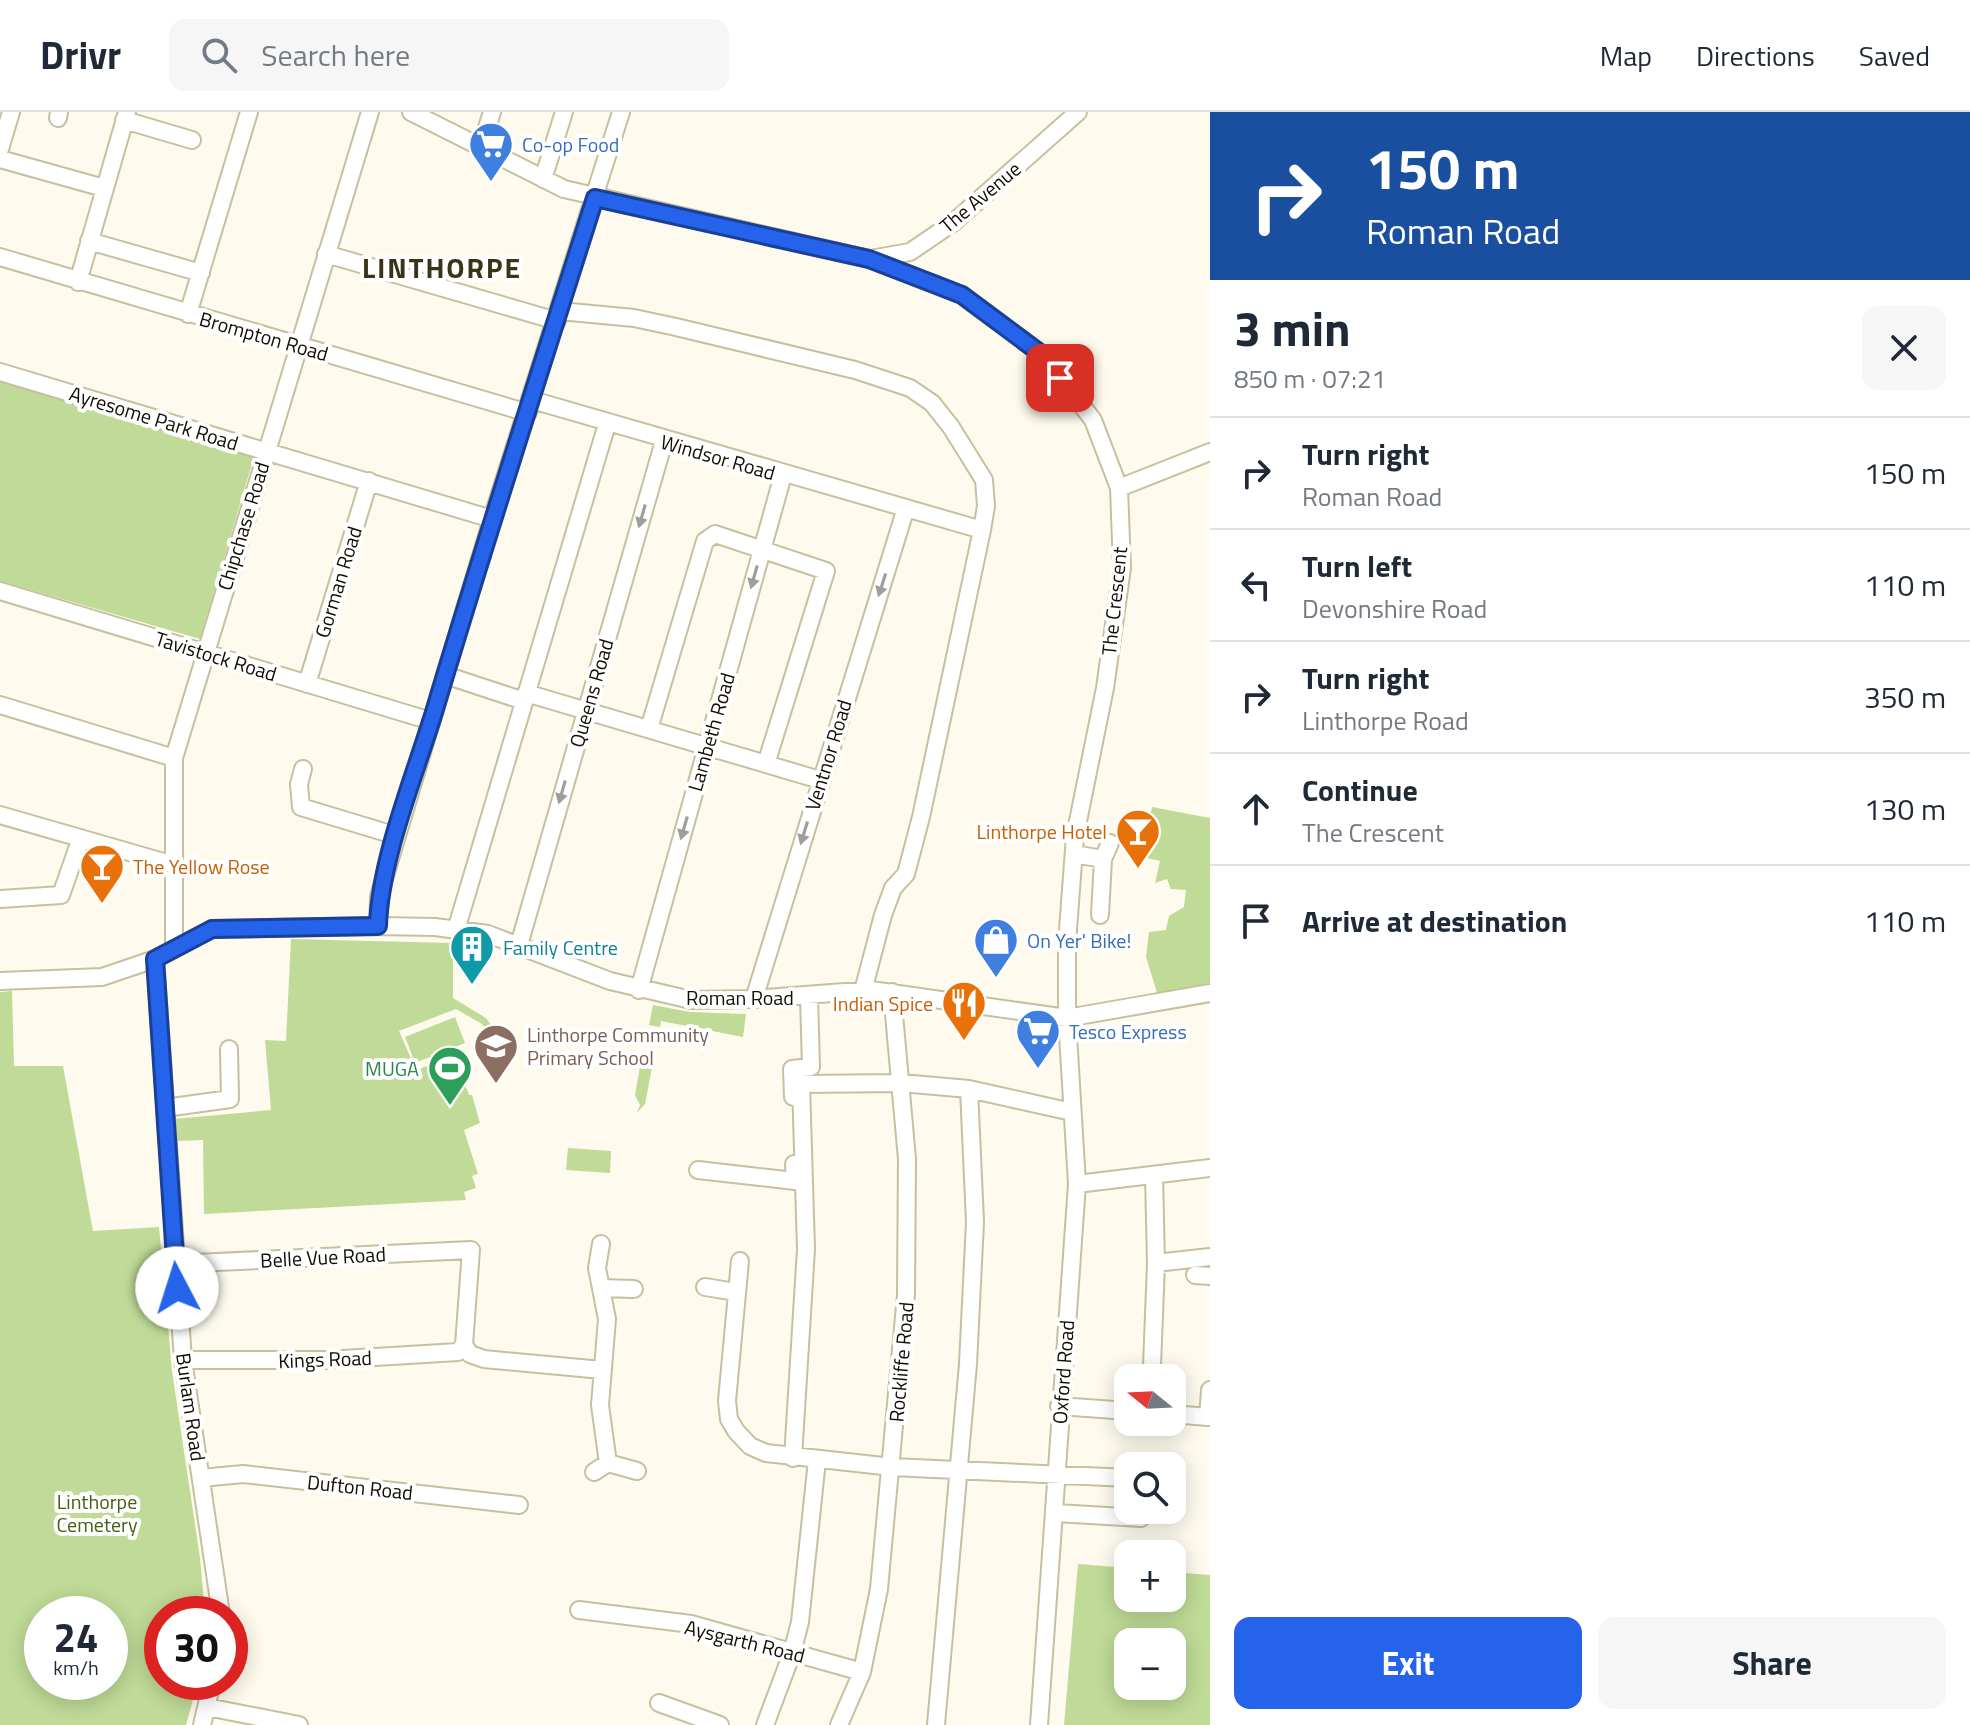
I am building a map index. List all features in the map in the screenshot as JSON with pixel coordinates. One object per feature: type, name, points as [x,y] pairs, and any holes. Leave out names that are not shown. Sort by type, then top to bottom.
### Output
[{"type":"street","points":[[0,149],[11,112]]},
{"type":"street","points":[[188,314],[249,112]]},
{"type":"street","name":"Chipchase Road","points":[[174,949],[174,758],[370,112]]},
{"type":"street","points":[[411,112],[543,179],[595,198],[869,259]]},
{"type":"street","points":[[481,147],[492,112]]},
{"type":"street","points":[[543,179],[564,112]]},
{"type":"street","points":[[378,926],[379,896],[431,721],[621,112]]},
{"type":"street","name":"The Avenue","points":[[869,259],[910,252],[954,222],[1078,112]]},
{"type":"street","points":[[78,282],[126,116],[192,140]]},
{"type":"street","points":[[0,159],[104,188]]},
{"type":"street","points":[[89,241],[201,273]]},
{"type":"street","points":[[326,254],[558,316],[648,321],[855,370],[910,388],[942,415],[984,480],[986,506],[921,817],[906,874],[893,888],[883,915],[863,991]]},
{"type":"street","name":"Brompton Road","points":[[0,257],[298,347],[530,406]]},
{"type":"street","name":"The Crescent","points":[[869,259],[962,295],[1044,356],[1093,420],[1119,488],[1122,568],[1105,688],[1074,854],[1067,943],[1067,1018]]},
{"type":"street","name":"Ayresome Park Road","points":[[0,372],[492,519]]},
{"type":"street","name":"Windsor Road","points":[[530,406],[607,424],[905,511],[982,530]]},
{"type":"street","points":[[456,930],[607,424]]},
{"type":"street","name":"Queens Road","points":[[519,945],[664,441]]},
{"type":"street","points":[[1119,488],[1210,452]]},
{"type":"street","name":"Lambeth Road","points":[[639,990],[783,475]]},
{"type":"street","name":"Gorman Road","points":[[307,684],[369,481]]},
{"type":"street","name":"Ventnor Road","points":[[754,999],[905,511]]},
{"type":"street","points":[[649,729],[705,541],[715,534],[762,548],[826,571],[766,764]]},
{"type":"street","name":"Tavistock Road","points":[[0,591],[431,721]]},
{"type":"street","points":[[445,675],[585,711],[820,780]]},
{"type":"street","points":[[0,705],[174,758]]},
{"type":"street","points":[[303,769],[299,784],[301,807],[397,836]]},
{"type":"street","points":[[0,815],[174,865]]},
{"type":"street","points":[[0,899],[61,895],[81,838]]},
{"type":"street","points":[[1074,854],[1106,851],[1100,915]]},
{"type":"street","name":"Roman Road","points":[[0,981],[102,977],[155,959],[212,929],[236,926],[378,926],[488,934],[639,990],[691,1000],[892,992],[1067,1018],[1210,993]]},
{"type":"street","name":"Burlam Road","points":[[155,959],[183,1360],[218,1596]]},
{"type":"street","name":"Rockliffe Road","points":[[839,1725],[862,1672],[879,1589],[906,1295],[907,1159],[892,992]]},
{"type":"street","points":[[698,1170],[795,1181],[792,1069],[811,1067],[809,996]]},
{"type":"street","name":"Oxford Road","points":[[1039,1725],[1059,1474],[1059,1406],[1077,1184],[1067,1018]]},
{"type":"street","points":[[165,1108],[230,1099],[229,1049]]},
{"type":"street","points":[[793,1458],[806,1249],[801,1084],[901,1083],[969,1089],[1072,1112]]},
{"type":"street","points":[[936,1725],[956,1471],[968,1364],[975,1222],[969,1089]]},
{"type":"street","points":[[1077,1184],[1210,1168]]},
{"type":"street","points":[[1152,1364],[1156,1263],[1154,1175]]},
{"type":"street","points":[[601,1244],[597,1268],[607,1319],[600,1405],[601,1467],[637,1471]]},
{"type":"street","name":"Belle Vue Road","points":[[174,1264],[471,1250],[464,1345]]},
{"type":"street","points":[[1156,1263],[1210,1257]]},
{"type":"street","points":[[740,1261],[727,1401],[729,1419],[750,1446],[793,1458],[892,1467],[1114,1477]]},
{"type":"street","points":[[705,1287],[736,1292]]},
{"type":"street","points":[[601,1288],[634,1289]]},
{"type":"street","points":[[464,1345],[470,1354],[484,1359],[602,1370]]},
{"type":"street","name":"Kings Road","points":[[183,1360],[356,1359],[458,1352],[464,1345]]},
{"type":"street","points":[[1186,1415],[1208,1417],[1210,1390]]},
{"type":"street","points":[[1059,1406],[1114,1410]]},
{"type":"street","points":[[765,1725],[792,1653],[805,1586],[817,1460]]},
{"type":"street","name":"Dufton Road","points":[[201,1478],[243,1474],[519,1505]]},
{"type":"street","points":[[1056,1513],[1114,1516]]},
{"type":"street","name":"Aysgarth Road","points":[[579,1610],[691,1624],[862,1672]]},
{"type":"street","points":[[202,1725],[208,1700]]},
{"type":"street","points":[[659,1703],[720,1725]]},
{"type":"street","points":[[207,1707],[299,1725]]},
{"type":"green space","points":[[0,382],[254,457],[200,639],[0,581]]},
{"type":"green space","points":[[1152,807],[1210,818],[1210,985],[1158,996],[1146,957],[1149,932],[1166,930],[1169,916],[1184,907],[1186,890],[1171,889],[1167,879],[1155,883],[1160,861],[1142,857]]},
{"type":"green space","points":[[291,939],[453,943],[453,998],[486,1018],[499,1036],[493,1038],[482,1024],[456,1009],[399,1031],[416,1070],[455,1056],[469,1095],[472,1095],[480,1123],[464,1130],[478,1174],[472,1176],[476,1188],[464,1192],[466,1200],[204,1214],[203,1140],[176,1141],[174,1119],[271,1110],[265,1040],[286,1041]]},
{"type":"green space","name":"Linthorpe Cemetery","points":[[12,991],[14,1066],[63,1066],[93,1231],[159,1227],[172,1371],[203,1596],[144,1596],[144,1700],[193,1700],[186,1725],[0,1725],[0,992]]},
{"type":"green space","points":[[653,1005],[690,1012],[746,1014],[743,1037],[661,1021],[660,1027],[649,1025]]},
{"type":"green space","points":[[455,1017],[465,1043],[415,1063],[405,1037]]},
{"type":"green space","points":[[642,1055],[654,1057],[645,1104],[637,1113],[640,1105],[635,1095]]},
{"type":"green space","points":[[568,1148],[611,1151],[610,1173],[566,1170]]},
{"type":"green space","points":[[1078,1564],[1114,1567],[1114,1612],[1186,1612],[1186,1573],[1210,1575],[1210,1725],[1064,1725]]},
{"type":"place","name":"Co-op Food","points":[[491,183]]},
{"type":"place","name":"Linthorpe Hotel","points":[[1138,870]]},
{"type":"place","name":"The Yellow Rose","points":[[102,905]]},
{"type":"place","name":"On Yer' Bike!","points":[[996,979]]},
{"type":"place","name":"Family Centre","points":[[472,986]]},
{"type":"place","name":"Indian Spice","points":[[964,1042]]},
{"type":"place","name":"Tesco Express","points":[[1038,1070]]},
{"type":"place","name":"Linthorpe Community Primary School","points":[[496,1085]]},
{"type":"place","name":"MUGA","points":[[450,1107]]},
{"type":"district","name":"LINTHORPE","points":[[442,267]]},
{"type":"route","points":[[177,1288],[155,959],[212,929],[236,926],[378,926],[379,896],[492,519],[595,198],[869,259],[939,286],[962,295],[1044,356],[1060,378]]}]
